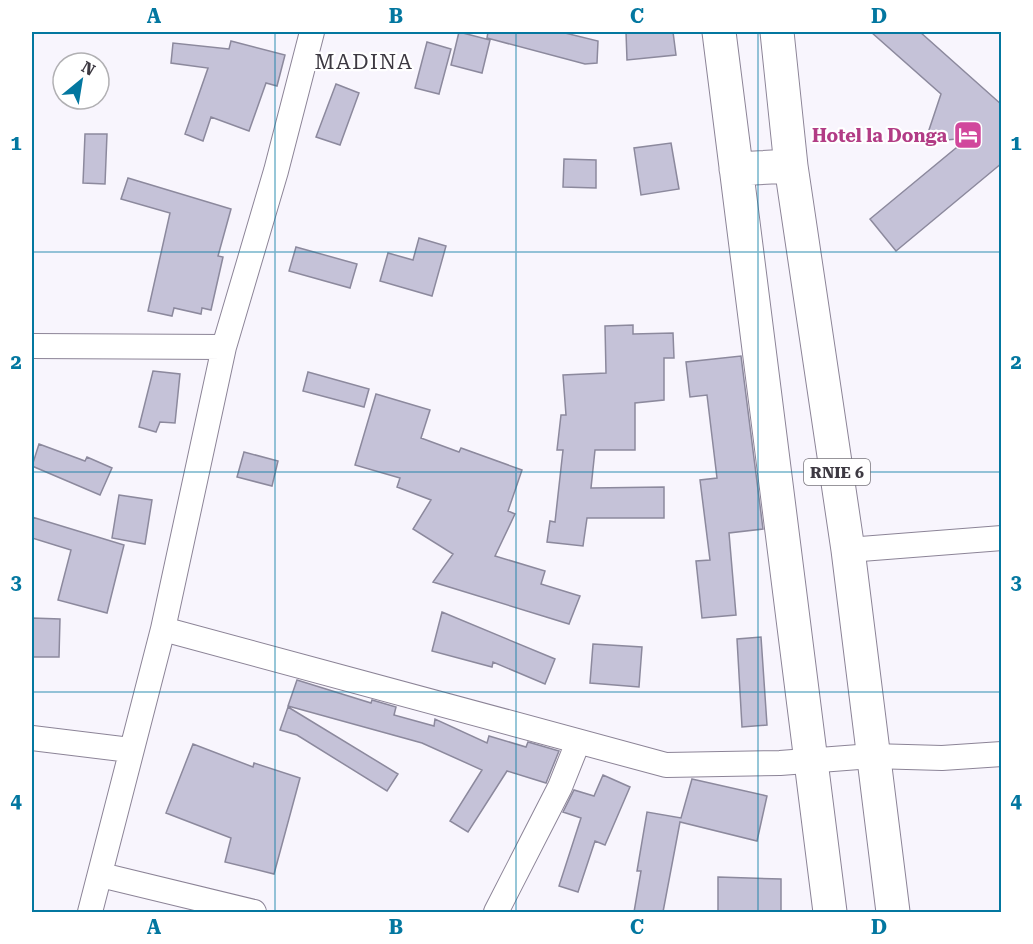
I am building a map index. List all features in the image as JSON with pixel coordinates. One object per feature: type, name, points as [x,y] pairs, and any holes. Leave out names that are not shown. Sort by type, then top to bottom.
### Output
[{"type":"main road","points":[[718,32],[831,912]]},
{"type":"main road","name":"RNIE 6","points":[[777,32],[791,166],[848,550],[893,912]]},
{"type":"main road","points":[[736,169],[791,166]]},
{"type":"street","points":[[90,912],[163,629],[224,347],[276,171],[312,32]]},
{"type":"street","points":[[32,346],[224,347]]},
{"type":"street","points":[[848,550],[1002,538]]},
{"type":"street","points":[[163,629],[666,765],[872,756],[942,758],[1002,754]]},
{"type":"street","points":[[32,738],[130,750]]},
{"type":"street","points":[[496,912],[560,787],[578,742]]},
{"type":"street","points":[[100,875],[254,912]]},
{"type":"building","points":[[459,32],[490,40],[482,73],[451,65]]},
{"type":"building","points":[[488,32],[561,32],[598,41],[597,63],[585,64],[487,38]]},
{"type":"building","points":[[626,32],[673,32],[676,55],[627,60]]},
{"type":"building","points":[[871,32],[920,32],[1002,105],[1002,163],[896,251],[870,219],[968,138],[925,142],[941,94]]},
{"type":"building","points":[[231,41],[285,55],[277,86],[266,83],[249,131],[211,117],[203,141],[185,134],[208,68],[171,63],[173,43],[229,49]]},
{"type":"building","points":[[427,42],[451,49],[439,94],[415,88]]},
{"type":"building","points":[[336,84],[359,93],[340,145],[316,137]]},
{"type":"building","points":[[85,134],[107,134],[105,184],[83,183]]},
{"type":"building","points":[[671,143],[679,189],[641,195],[634,148]]},
{"type":"building","points":[[564,159],[596,160],[596,188],[563,187]]},
{"type":"building","points":[[128,178],[231,209],[218,256],[223,257],[211,310],[202,308],[201,314],[174,308],[172,316],[148,311],[170,213],[121,199]]},
{"type":"building","points":[[419,238],[446,246],[432,296],[380,281],[388,253],[413,260]]},
{"type":"building","points":[[296,247],[357,264],[350,288],[289,271]]},
{"type":"building","points":[[633,325],[633,334],[673,333],[674,358],[664,358],[664,400],[635,403],[635,450],[595,450],[591,488],[664,487],[664,518],[587,518],[583,546],[547,542],[550,521],[555,522],[563,450],[557,450],[561,415],[566,415],[563,375],[606,373],[605,326]]},
{"type":"building","points":[[741,356],[763,529],[729,533],[736,615],[702,618],[696,561],[710,560],[700,480],[717,478],[707,395],[690,397],[686,362]]},
{"type":"building","points":[[153,371],[180,374],[175,423],[160,422],[156,432],[139,427]]},
{"type":"building","points":[[308,372],[369,389],[364,407],[303,391]]},
{"type":"building","points":[[376,394],[430,410],[421,438],[459,452],[461,448],[522,470],[508,511],[515,514],[495,556],[545,571],[541,584],[580,596],[569,624],[433,582],[453,554],[413,529],[431,500],[397,487],[400,478],[355,465]]},
{"type":"building","points":[[39,444],[85,461],[87,457],[112,468],[100,495],[32,466]]},
{"type":"building","points":[[244,452],[278,461],[272,486],[237,477]]},
{"type":"building","points":[[119,495],[152,500],[145,544],[112,538]]},
{"type":"building","points":[[32,517],[124,545],[107,613],[58,600],[71,550],[32,538]]},
{"type":"building","points":[[442,612],[555,659],[545,684],[493,662],[492,667],[432,651]]},
{"type":"building","points":[[32,618],[60,619],[59,657],[32,657]]},
{"type":"building","points":[[761,637],[767,725],[742,727],[737,639]]},
{"type":"building","points":[[593,644],[642,647],[639,687],[590,683]]},
{"type":"building","points":[[297,680],[371,703],[372,700],[396,707],[394,715],[434,726],[435,719],[487,743],[489,736],[526,747],[528,742],[559,751],[546,783],[507,771],[468,832],[450,821],[482,770],[422,743],[288,706]]},
{"type":"building","points":[[288,707],[398,774],[387,791],[297,735],[280,730]]},
{"type":"building","points":[[193,744],[253,767],[254,763],[300,778],[274,874],[225,862],[231,838],[166,813]]},
{"type":"building","points":[[603,775],[630,787],[605,845],[595,841],[578,892],[559,886],[581,818],[563,812],[574,790],[594,796]]},
{"type":"building","points":[[692,779],[767,796],[757,841],[680,822],[663,912],[634,912],[641,871],[637,871],[647,812],[681,818]]},
{"type":"building","points":[[718,877],[781,879],[781,912],[718,912]]},
{"type":"place","name":"Hotel la Donga","points":[[968,135]]},
{"type":"district","name":"MADINA","points":[[364,62]]}]
